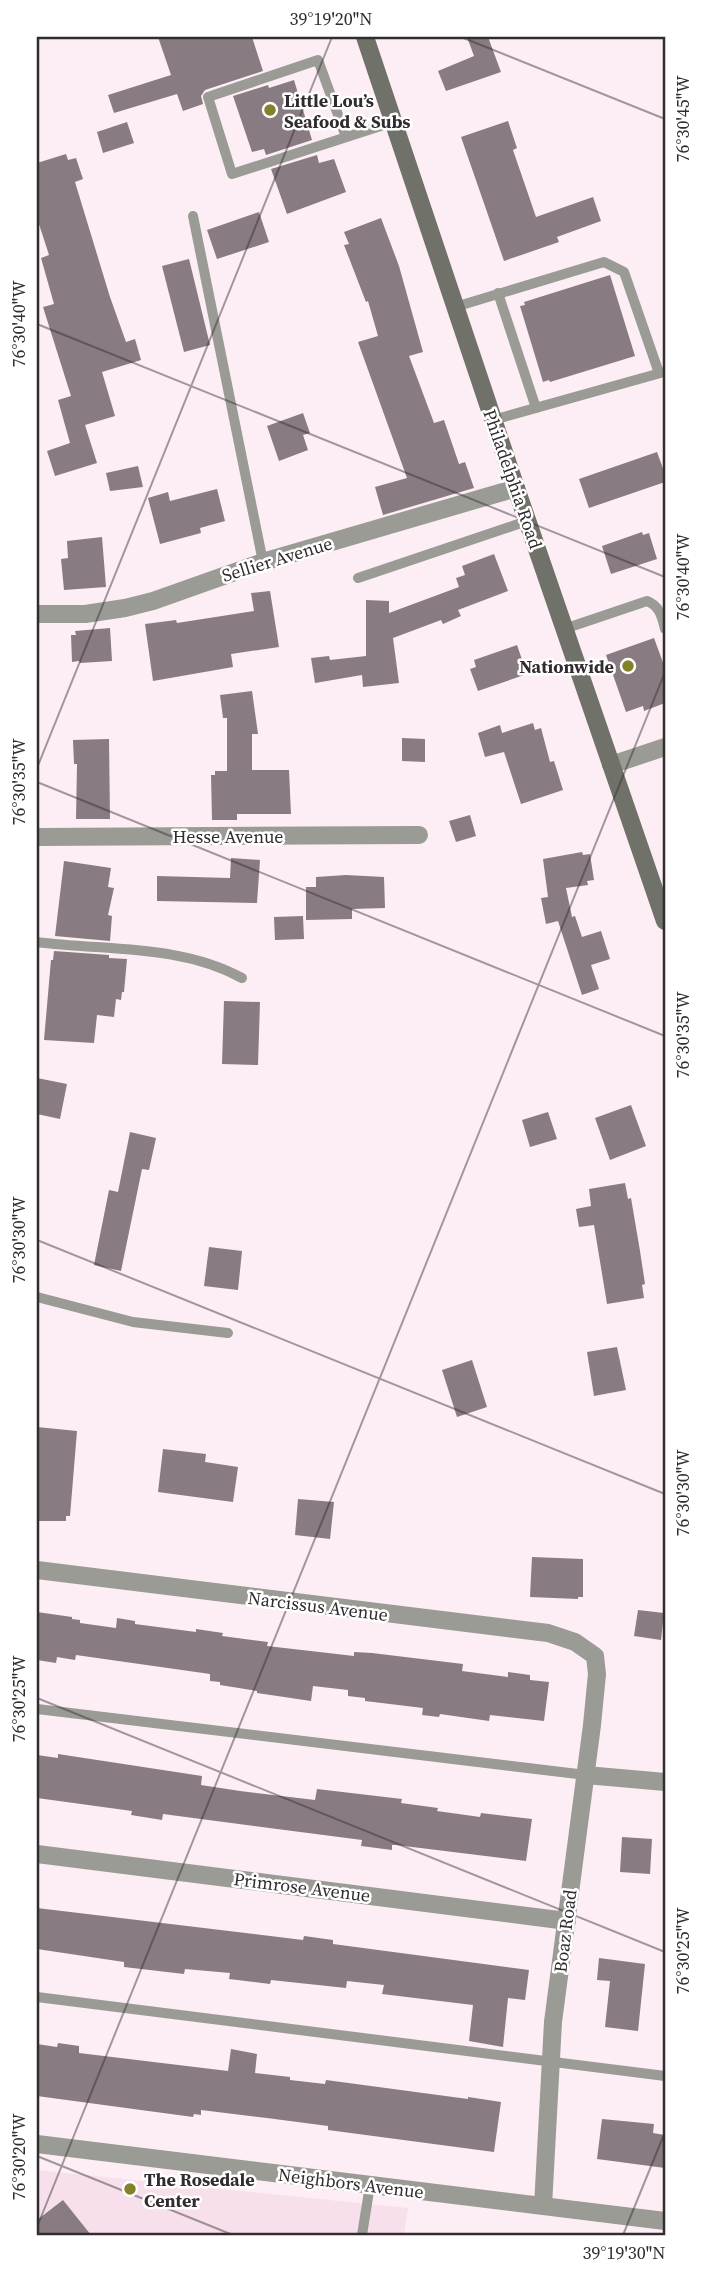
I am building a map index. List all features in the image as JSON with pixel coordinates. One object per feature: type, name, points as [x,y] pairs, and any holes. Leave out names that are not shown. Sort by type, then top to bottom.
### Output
[{"type":"main road","name":"Philadelphia Road","points":[[365,37],[493,421],[665,920]]},
{"type":"street","name":"Sellier Avenue","points":[[37,614],[85,614],[153,601],[263,562],[516,488]]},
{"type":"street","points":[[611,765],[665,747]]},
{"type":"street","name":"Hesse Avenue","points":[[37,837],[419,835]]},
{"type":"street","name":"Narcissus Avenue","points":[[37,1570],[548,1633],[575,1642],[594,1656]]},
{"type":"street","name":"Boaz Road","points":[[543,2206],[553,2022],[586,1775],[597,1674],[594,1656]]},
{"type":"street","points":[[586,1775],[665,1782]]},
{"type":"street","name":"Primrose Avenue","points":[[37,1854],[567,1921]]},
{"type":"street","name":"Neighbors Avenue","points":[[37,2144],[665,2221]]},
{"type":"lane","points":[[346,137],[318,60],[208,97],[232,174],[393,122]]},
{"type":"lane","points":[[193,216],[263,562]]},
{"type":"lane","points":[[455,307],[604,262],[624,272],[662,372],[493,421]]},
{"type":"lane","points":[[498,293],[536,408]]},
{"type":"lane","points":[[358,578],[527,521]]},
{"type":"lane","points":[[564,629],[648,601],[661,613],[665,629]]},
{"type":"lane","points":[[37,942],[171,954],[204,960],[242,978]]},
{"type":"lane","points":[[37,1297],[132,1322],[228,1333]]},
{"type":"lane","points":[[37,1709],[586,1775]]},
{"type":"lane","points":[[37,1997],[665,2076]]},
{"type":"lane","points":[[362,2235],[370,2185]]},
{"type":"shaded area","points":[[665,37],[665,244],[663,244]]},
{"type":"shaded area","name":"The Rosedale Center","points":[[37,2170],[408,2208],[404,2235],[37,2235]]},
{"type":"building","points":[[158,37],[252,37],[263,71],[205,90],[201,96],[203,104],[183,111],[177,94],[114,113],[108,95],[171,75]]},
{"type":"building","points":[[467,37],[488,37],[501,72],[446,91],[438,71],[474,56]]},
{"type":"building","name":"Little Lou’s Seafood & Subs","points":[[294,80],[312,140],[266,155],[264,149],[252,152],[233,96]]},
{"type":"building","points":[[508,121],[517,148],[513,150],[536,217],[593,197],[601,221],[557,237],[559,242],[504,261],[461,137]]},
{"type":"building","points":[[127,122],[134,143],[103,153],[97,132]]},
{"type":"building","points":[[66,154],[68,160],[76,158],[83,179],[75,182],[110,297],[126,342],[135,339],[141,360],[102,372],[115,416],[85,425],[97,463],[55,476],[47,451],[70,443],[58,400],[71,396],[43,307],[54,304],[41,258],[49,255],[37,218],[37,163]]},
{"type":"building","points":[[317,155],[319,163],[334,159],[346,192],[287,214],[271,169]]},
{"type":"building","points":[[259,212],[269,242],[217,259],[207,230]]},
{"type":"building","points":[[381,218],[399,266],[423,352],[409,356],[434,423],[444,420],[459,464],[465,462],[474,488],[383,515],[375,487],[407,478],[358,342],[378,336],[368,301],[366,302],[344,245],[349,244],[344,232]]},
{"type":"building","points":[[189,259],[210,345],[184,352],[162,266]]},
{"type":"building","points":[[610,275],[635,356],[543,382],[520,306],[525,305],[524,302]]},
{"type":"building","points":[[303,413],[310,433],[303,435],[308,450],[279,461],[267,426]]},
{"type":"building","points":[[657,452],[665,482],[589,508],[579,479]]},
{"type":"building","points":[[138,466],[143,487],[110,491],[106,473]]},
{"type":"building","points":[[217,489],[225,521],[200,528],[201,533],[160,544],[148,498],[168,492],[170,501]]},
{"type":"building","points":[[642,532],[643,535],[649,533],[657,559],[611,574],[602,546]]},
{"type":"building","points":[[102,537],[106,587],[64,590],[61,559],[68,558],[67,541]]},
{"type":"building","points":[[494,554],[508,591],[458,610],[461,616],[443,624],[441,620],[393,638],[399,683],[363,687],[362,675],[315,683],[311,658],[329,656],[330,660],[366,656],[366,600],[389,601],[389,613],[459,587],[456,578],[465,575],[462,566]]},
{"type":"building","points":[[270,591],[279,647],[231,654],[233,667],[153,681],[145,624],[176,620],[177,623],[254,611],[251,593]]},
{"type":"building","points":[[110,628],[112,661],[72,662],[71,635],[76,635],[75,631]]},
{"type":"building","points":[[654,638],[665,668],[665,703],[644,711],[643,706],[626,712],[606,655]]},
{"type":"building","points":[[517,645],[527,674],[478,691],[470,669],[476,667],[474,660]]},
{"type":"building","points":[[252,691],[258,734],[252,734],[252,770],[289,770],[291,814],[237,814],[237,820],[212,820],[211,775],[215,775],[215,771],[227,771],[227,718],[223,718],[220,695]]},
{"type":"building","points":[[533,723],[535,730],[541,728],[550,762],[554,761],[563,790],[521,804],[504,752],[485,757],[478,733],[500,725],[502,733]]},
{"type":"building","points":[[402,738],[425,739],[425,762],[402,761]]},
{"type":"building","points":[[109,739],[110,819],[76,819],[77,764],[74,764],[73,740]]},
{"type":"building","points":[[470,815],[476,836],[456,842],[449,821]]},
{"type":"building","points":[[582,852],[583,855],[590,854],[594,880],[587,881],[588,885],[566,888],[572,917],[575,916],[582,937],[601,931],[610,959],[591,965],[599,989],[582,995],[558,921],[546,924],[541,898],[548,897],[543,859]]},
{"type":"building","points":[[231,858],[260,860],[257,903],[157,901],[157,876],[230,878]]},
{"type":"building","points":[[64,861],[111,868],[108,887],[114,888],[108,915],[112,916],[110,941],[55,936]]},
{"type":"building","points":[[316,877],[384,877],[385,908],[352,909],[352,919],[306,920],[306,887],[316,887]]},
{"type":"building","points":[[303,916],[304,939],[275,940],[274,917]]},
{"type":"building","points":[[54,951],[127,959],[121,1000],[116,999],[114,1017],[97,1015],[94,1043],[44,1040]]},
{"type":"building","points":[[224,1001],[260,1002],[258,1065],[222,1064]]},
{"type":"building","points":[[37,1078],[67,1084],[60,1119],[37,1114]]},
{"type":"building","points":[[631,1105],[646,1146],[610,1160],[595,1118]]},
{"type":"building","points":[[548,1112],[557,1139],[530,1147],[522,1120]]},
{"type":"building","points":[[130,1132],[156,1138],[149,1170],[142,1169],[121,1271],[94,1265],[109,1190],[118,1192]]},
{"type":"building","points":[[625,1183],[628,1199],[631,1198],[640,1251],[645,1284],[642,1285],[644,1298],[607,1304],[594,1225],[579,1227],[576,1209],[591,1206],[589,1189]]},
{"type":"building","points":[[209,1247],[242,1251],[238,1290],[204,1286]]},
{"type":"building","points":[[617,1347],[626,1390],[594,1396],[587,1352]]},
{"type":"building","points":[[472,1360],[487,1407],[457,1417],[442,1370]]},
{"type":"building","points":[[37,1427],[77,1431],[70,1516],[66,1516],[66,1521],[37,1521]]},
{"type":"building","points":[[163,1449],[206,1454],[205,1462],[238,1467],[233,1502],[158,1492]]},
{"type":"building","points":[[298,1499],[334,1502],[330,1539],[295,1535]]},
{"type":"building","points":[[532,1557],[583,1559],[583,1597],[530,1597]]},
{"type":"building","points":[[638,1610],[664,1613],[661,1640],[634,1636]]},
{"type":"building","points":[[37,1612],[72,1617],[80,1620],[80,1623],[116,1628],[117,1618],[135,1621],[135,1624],[223,1633],[222,1636],[268,1642],[267,1646],[354,1656],[354,1652],[372,1653],[463,1664],[462,1671],[508,1677],[508,1672],[530,1675],[530,1680],[549,1682],[544,1721],[490,1715],[489,1721],[440,1714],[439,1717],[422,1715],[423,1708],[365,1701],[365,1698],[348,1696],[348,1690],[313,1686],[311,1701],[220,1685],[220,1682],[210,1681],[210,1674],[76,1655],[75,1660],[57,1657],[56,1663],[37,1660]]},
{"type":"building","points":[[58,1754],[202,1776],[201,1785],[240,1791],[315,1800],[317,1789],[402,1799],[401,1803],[480,1817],[481,1813],[532,1819],[526,1861],[396,1845],[392,1845],[392,1850],[361,1846],[362,1840],[163,1814],[162,1820],[131,1815],[132,1811],[37,1798],[37,1755],[58,1758]]},
{"type":"building","points":[[622,1837],[652,1839],[650,1874],[620,1872]]},
{"type":"building","points":[[37,1908],[303,1940],[304,1936],[333,1940],[333,1944],[529,1970],[525,2000],[508,1998],[503,2047],[469,2041],[473,2005],[382,1994],[384,1985],[347,1981],[346,1988],[271,1980],[270,1984],[229,1979],[230,1973],[185,1969],[184,1974],[124,1967],[124,1962],[37,1949]]},
{"type":"building","points":[[599,1958],[645,1964],[638,2031],[605,2027],[610,1981],[597,1980]]},
{"type":"building","points":[[58,2043],[79,2046],[79,2053],[228,2071],[231,2049],[257,2054],[255,2073],[290,2077],[290,2080],[325,2084],[326,2080],[501,2102],[494,2152],[328,2130],[328,2126],[267,2118],[201,2110],[201,2115],[194,2114],[193,2117],[37,2096],[37,2044],[57,2047]]},
{"type":"building","points":[[602,2119],[654,2124],[653,2133],[665,2135],[665,2168],[597,2159]]},
{"type":"building","points":[[63,2200],[91,2235],[37,2235],[37,2220]]},
{"type":"place","name":"Little Lou’s Seafood & Subs","points":[[270,110]]},
{"type":"place","name":"Nationwide","points":[[628,666]]},
{"type":"place","name":"The Rosedale Center","points":[[130,2189]]}]
